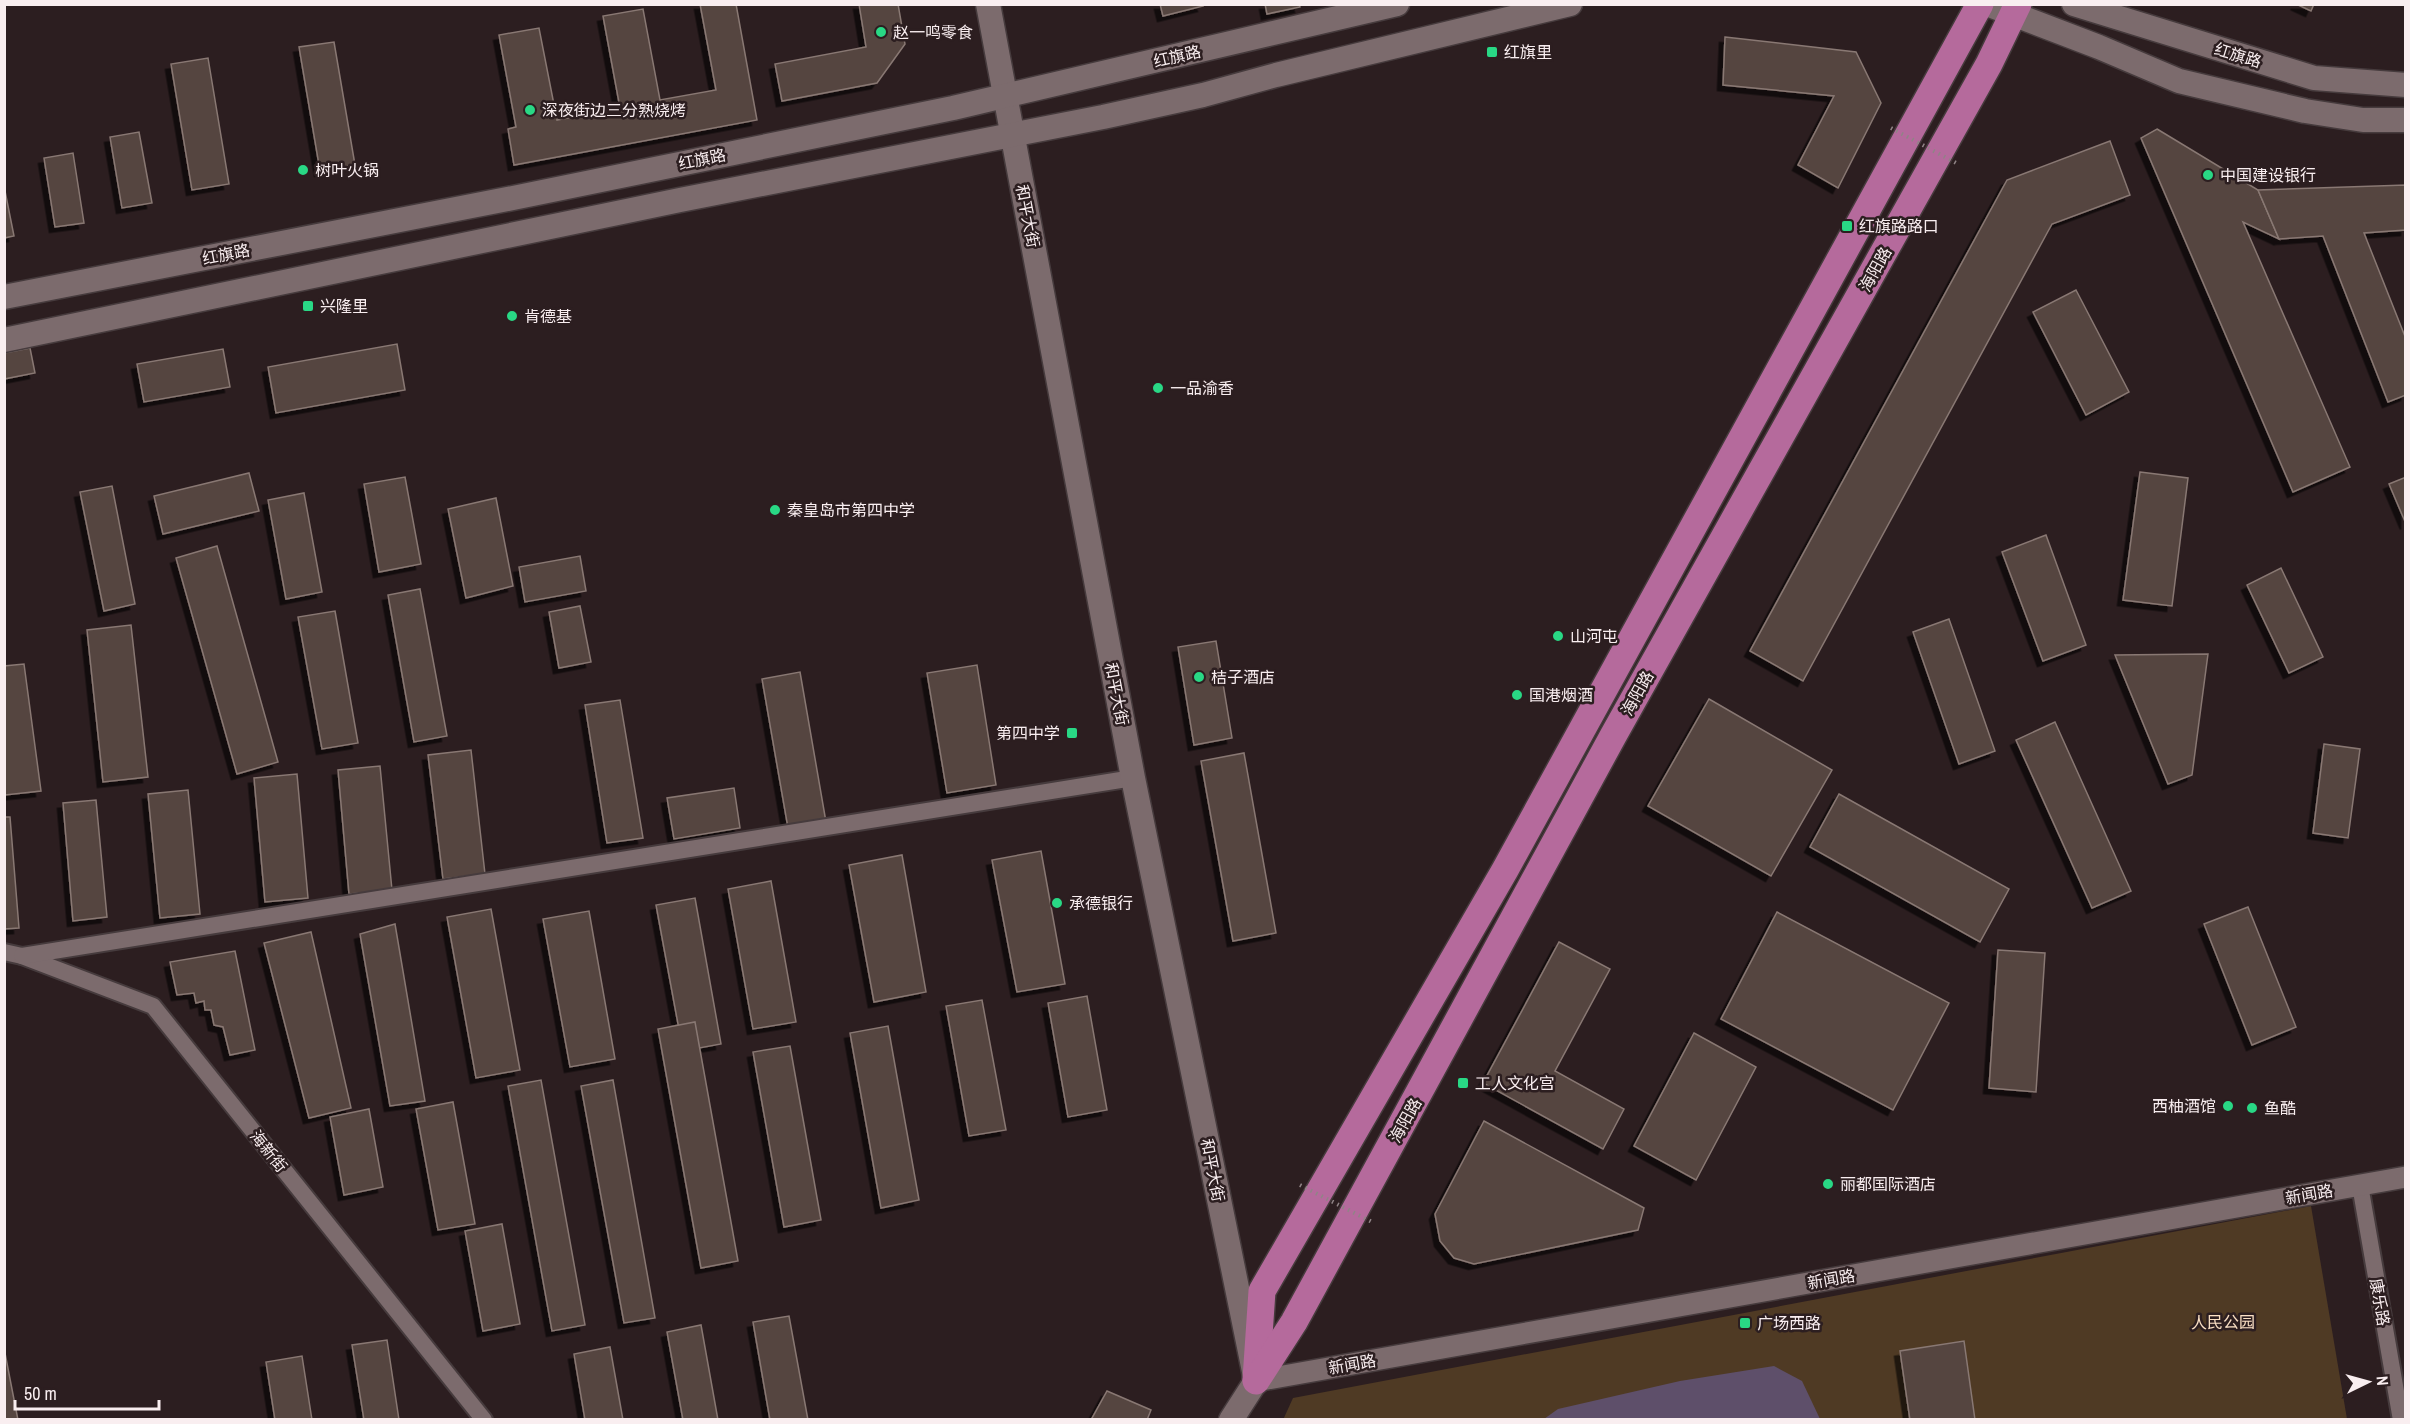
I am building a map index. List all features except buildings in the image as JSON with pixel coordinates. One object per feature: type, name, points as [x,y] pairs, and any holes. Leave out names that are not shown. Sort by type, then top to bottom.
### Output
[{"type":"main road","name":"和平大街","points":[[988,4],[1133,778],[1256,1381]]},
{"type":"main road","name":"红旗路","points":[[4,297],[513,198],[1005,96],[1397,4]]},
{"type":"main road","points":[[4,340],[1012,133],[1103,117],[1203,95],[1276,75],[1570,4]]},
{"type":"main road","name":"海阳路","points":[[1256,1381],[1262,1291],[1505,870],[1980,4]]},
{"type":"main road","points":[[1987,4],[2016,9],[2179,81],[2306,111],[2363,120],[2406,120]]},
{"type":"main road","name":"红旗路","points":[[2074,4],[2314,78],[2406,85]]},
{"type":"main road","name":"海阳路","points":[[1230,1419],[1294,1322],[1613,736],[1989,64],[2016,9]]},
{"type":"street","points":[[22,956],[1133,778]]},
{"type":"street","name":"海新街","points":[[4,952],[22,956],[153,1006],[484,1419]]},
{"type":"street","name":"新闻路","points":[[1256,1381],[2406,1177]]},
{"type":"street","name":"康乐路","points":[[2360,1185],[2401,1419]]},
{"type":"path","points":[[1891,128],[1958,164]]},
{"type":"path","points":[[1300,1185],[1372,1222]]},
{"type":"green space","name":"人民公园","points":[[2311,1206],[2347,1419],[1283,1420],[1293,1398]]},
{"type":"shaded area","points":[[1774,1366],[1802,1381],[1820,1419],[1544,1419],[1558,1409],[1680,1381]]},
{"type":"place","name":"赵一鸣零食","points":[[881,32]]},
{"type":"place","name":"红旗里","points":[[1492,52]]},
{"type":"place","name":"深夜街边三分熟烧烤","points":[[530,110]]},
{"type":"place","name":"树叶火锅","points":[[303,170]]},
{"type":"place","name":"中国建设银行","points":[[2208,175]]},
{"type":"place","name":"红旗路路口","points":[[1847,226]]},
{"type":"place","name":"兴隆里","points":[[308,306]]},
{"type":"place","name":"肯德基","points":[[512,316]]},
{"type":"place","name":"一品渝香","points":[[1158,388]]},
{"type":"place","name":"秦皇岛市第四中学","points":[[775,510]]},
{"type":"place","name":"山河屯","points":[[1558,636]]},
{"type":"place","name":"桔子酒店","points":[[1199,677]]},
{"type":"place","name":"国港烟酒","points":[[1517,695]]},
{"type":"place","name":"第四中学","points":[[1072,733]]},
{"type":"place","name":"承德银行","points":[[1057,903]]},
{"type":"place","name":"工人文化宫","points":[[1463,1083]]},
{"type":"place","name":"西柚酒馆","points":[[2228,1106]]},
{"type":"place","name":"鱼酷","points":[[2252,1108]]},
{"type":"place","name":"丽都国际酒店","points":[[1828,1184]]},
{"type":"place","name":"广场西路","points":[[1745,1323]]}]
